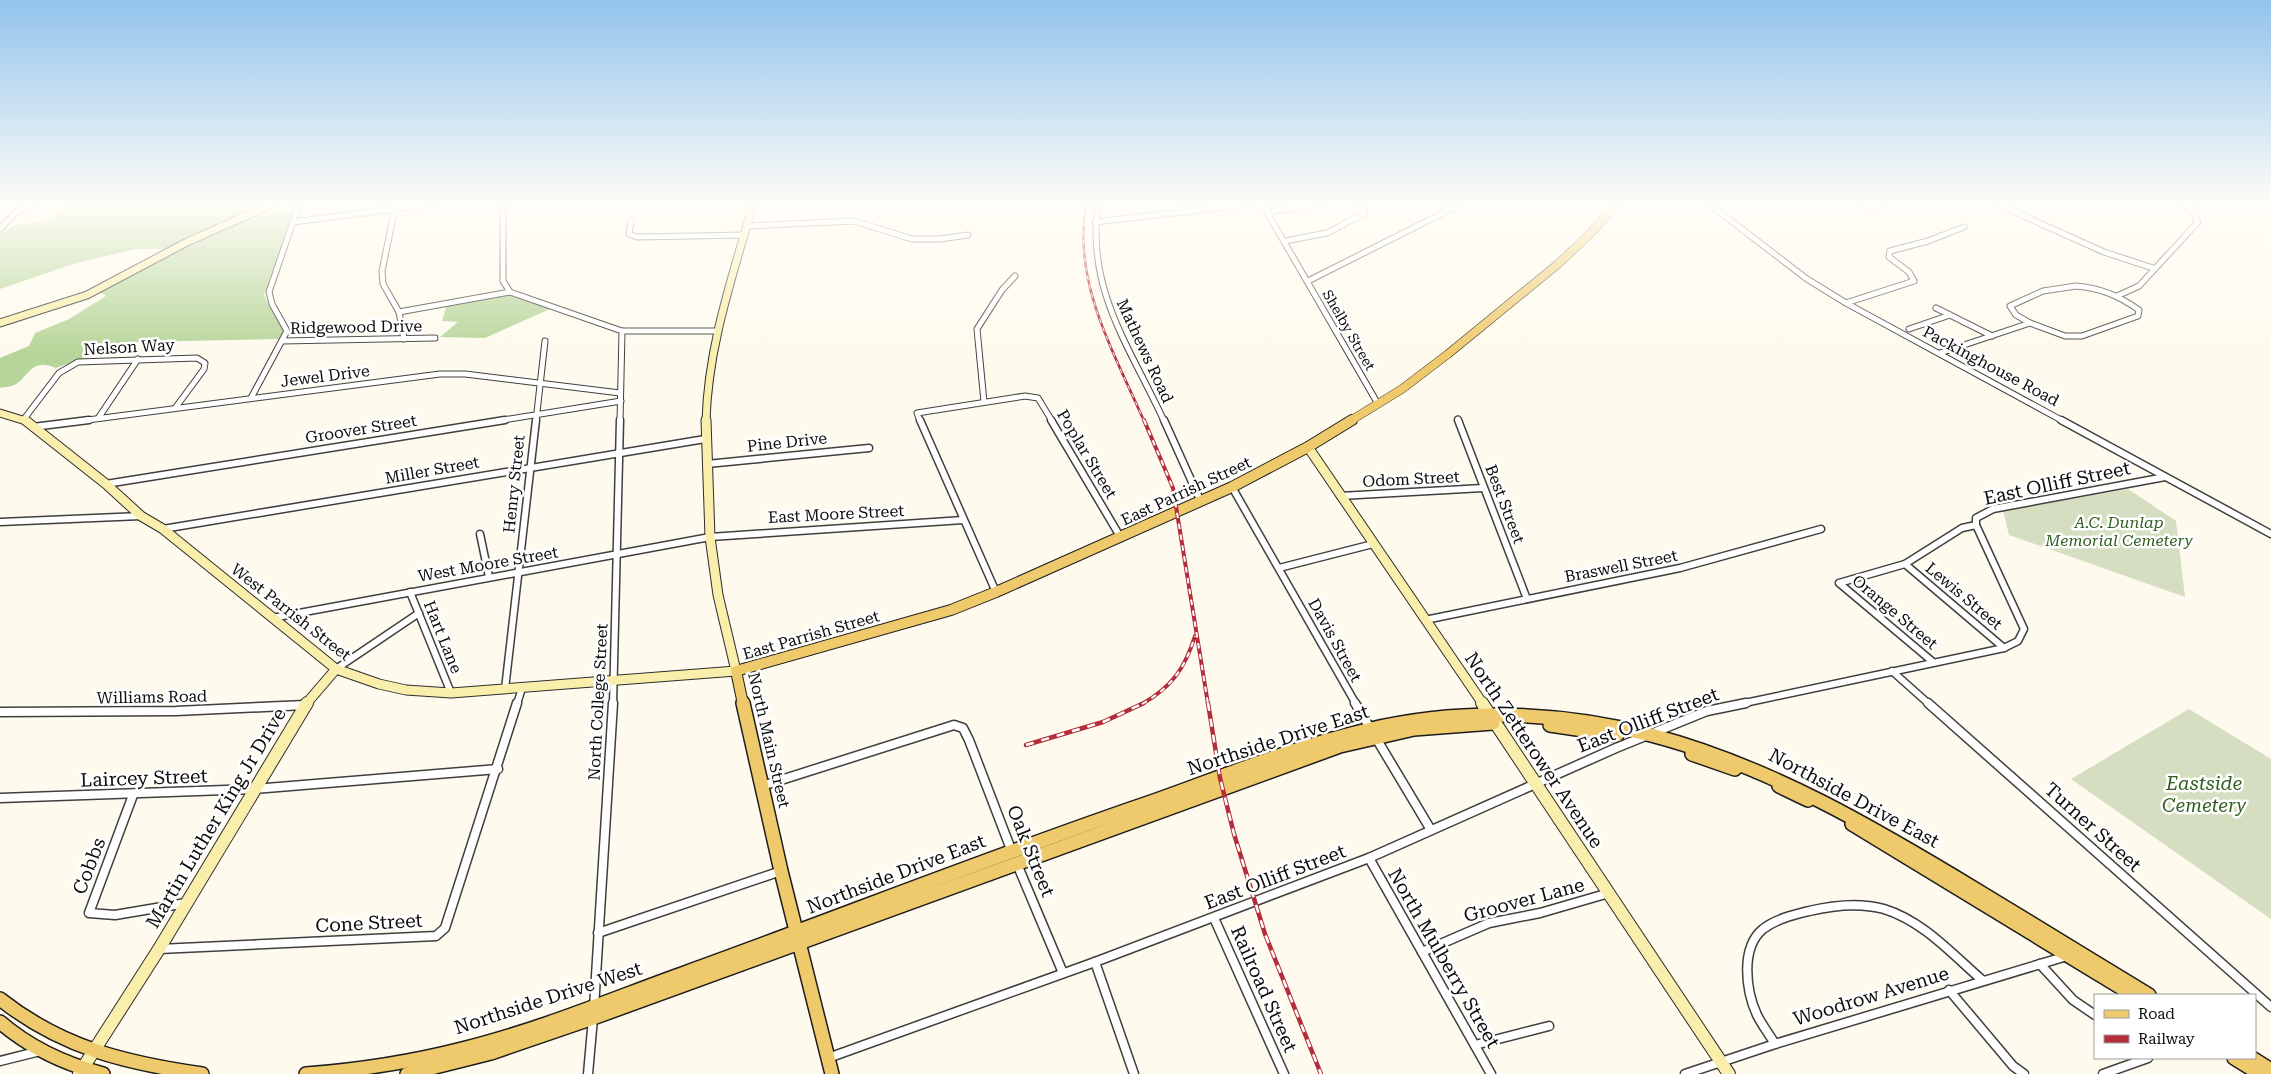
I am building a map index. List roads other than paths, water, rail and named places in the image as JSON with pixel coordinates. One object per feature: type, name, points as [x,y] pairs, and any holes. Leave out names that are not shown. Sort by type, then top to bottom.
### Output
[{"type":"main road","name":"East Parrish Street","points":[[736,671],[951,610],[1121,538],[1232,488],[1308,447],[1406,385],[1569,254]]},
{"type":"main road","name":"North Main Street","points":[[736,671],[781,871],[832,1074]]},
{"type":"main road","name":"Northside Drive East","points":[[798,938],[1298,751],[1440,718],[1569,720],[1645,737],[1755,769],[1830,804],[1917,852],[2147,994]]},
{"type":"main road","name":"Northside Drive East","points":[[1645,737],[1758,776],[1830,811],[1949,881],[2131,994]]},
{"type":"main road","name":"Northside Drive West","points":[[407,1074],[491,1053],[593,1012],[798,938]]},
{"type":"main road","points":[[0,998],[46,1032],[69,1043],[154,1068],[202,1074]]},
{"type":"main road","name":"Northside Drive West","points":[[306,1074],[352,1070],[438,1055],[593,1012]]},
{"type":"main road","points":[[0,1022],[11,1032],[42,1051],[81,1071],[103,1074]]},
{"type":"main road","points":[[2236,1059],[2260,1074]]},
{"type":"main road","points":[[2254,1059],[2271,1070]]},
{"type":"street","points":[[0,323],[86,295],[164,254]]},
{"type":"street","points":[[281,254],[270,284],[268,297],[284,322],[287,331],[282,341]]},
{"type":"street","points":[[386,254],[382,271],[383,284],[399,312],[404,339]]},
{"type":"street","points":[[503,254],[503,281],[510,292]]},
{"type":"street","name":"North Main Street","points":[[736,671],[718,595],[710,537],[705,438],[708,380],[717,331],[739,254]]},
{"type":"street","name":"Mathews Road","points":[[1097,254],[1098,271],[1106,298],[1201,502]]},
{"type":"street","name":"Shelby Street","points":[[1292,254],[1378,404]]},
{"type":"street","points":[[1308,281],[1361,254]]},
{"type":"street","name":"Packinghouse Road","points":[[1775,254],[1807,278],[1846,303],[2271,534]]},
{"type":"street","points":[[1846,303],[1914,281],[1908,272],[1888,257],[1889,254]]},
{"type":"street","points":[[2110,254],[2153,268]]},
{"type":"street","points":[[2117,296],[2139,286],[2167,254]]},
{"type":"street","points":[[996,592],[921,426],[917,413],[984,402],[977,329],[1002,290],[1015,276]]},
{"type":"street","points":[[2068,284],[2090,287],[2117,296],[2139,310],[2138,316],[2082,336],[2065,336],[2030,323],[2016,315],[2010,306],[2068,284]]},
{"type":"street","points":[[399,312],[510,292],[622,331],[717,331]]},
{"type":"street","points":[[1936,308],[1992,336]]},
{"type":"street","points":[[1908,329],[1950,315]]},
{"type":"street","points":[[1940,353],[2030,323]]},
{"type":"street","name":"North College Street","points":[[588,1074],[614,682],[622,331]]},
{"type":"street","name":"Ridgewood Drive","points":[[251,398],[282,341],[435,338]]},
{"type":"street","name":"Henry Street","points":[[505,690],[545,341]]},
{"type":"street","name":"Nelson Way","points":[[24,419],[59,373],[71,365],[88,360],[197,358],[205,363],[204,369],[176,407]]},
{"type":"street","points":[[99,417],[138,359]]},
{"type":"street","name":"Jewel Drive","points":[[33,427],[440,374],[466,374],[540,382],[620,397]]},
{"type":"street","name":"Groover Street","points":[[106,484],[536,414],[620,397]]},
{"type":"street","name":"Poplar Street","points":[[984,402],[1021,397],[1038,398],[1121,538]]},
{"type":"street","name":"West Parrish Street","points":[[0,413],[24,419],[106,484],[141,516],[162,529],[336,669],[366,683],[407,691],[451,693],[614,682],[736,671]]},
{"type":"street","name":"Best Street","points":[[1458,419],[1527,598]]},
{"type":"street","name":"Miller Street","points":[[162,529],[705,438]]},
{"type":"street","name":"North Zetterower Avenue","points":[[1308,447],[1537,784],[1729,1074]]},
{"type":"street","name":"Pine Drive","points":[[707,464],[869,448]]},
{"type":"street","name":"East Olliff Street","points":[[828,1058],[1095,962],[1369,858],[1706,711],[2004,648],[2018,641],[2024,629],[1976,525],[1976,518],[1993,509],[2164,477]]},
{"type":"street","name":"Davis Street","points":[[1232,488],[1373,733],[1432,830]]},
{"type":"street","name":"Odom Street","points":[[1340,496],[1483,488]]},
{"type":"street","points":[[0,522],[141,516]]},
{"type":"street","name":"East Moore Street","points":[[710,537],[963,520]]},
{"type":"street","name":"Orange Street","points":[[1933,662],[1839,583],[1905,564],[1962,528],[1976,525]]},
{"type":"street","name":"Braswell Street","points":[[1425,620],[1680,568],[1821,529]]},
{"type":"street","points":[[480,534],[489,577]]},
{"type":"street","name":"West Moore Street","points":[[272,618],[710,537]]},
{"type":"street","points":[[1279,568],[1373,544]]},
{"type":"street","name":"Lewis Street","points":[[1905,564],[2004,648]]},
{"type":"street","name":"Hart Lane","points":[[410,592],[451,693]]},
{"type":"street","name":"Martin Luther King Jr Drive","points":[[81,1071],[160,949],[305,705],[336,669],[419,613]]},
{"type":"street","name":"Turner Street","points":[[1892,671],[2271,1007]]},
{"type":"street","name":"Cone Street","points":[[160,949],[436,936],[445,928],[498,769],[522,688]]},
{"type":"street","name":"Williams Road","points":[[0,712],[176,711],[305,705]]},
{"type":"street","name":"Oak Street","points":[[762,786],[954,725],[963,728],[1014,857],[1063,973]]},
{"type":"street","name":"Laircey Street","points":[[0,798],[254,790],[498,769]]},
{"type":"street","name":"Cobbs","points":[[134,795],[90,913],[115,915],[187,902]]},
{"type":"street","name":"North Mulberry Street","points":[[1369,858],[1491,1074]]},
{"type":"street","points":[[598,933],[781,871]]},
{"type":"street","name":"Groover Lane","points":[[1422,952],[1488,923],[1549,911],[1609,893]]},
{"type":"street","points":[[1775,1044],[1757,1015],[1751,999],[1748,973],[1750,949],[1758,934],[1777,922],[1794,915],[1848,903],[1886,909],[1908,920],[1982,980]]},
{"type":"street","name":"Railroad Street","points":[[1214,918],[1284,1074]]},
{"type":"street","name":"Woodrow Avenue","points":[[1686,1074],[1949,990],[2068,956]]},
{"type":"street","points":[[1095,962],[1134,1074]]},
{"type":"street","points":[[2040,964],[2073,1000],[2094,1014]]},
{"type":"street","points":[[1949,990],[2013,1066],[2024,1074]]},
{"type":"street","points":[[1475,1045],[1549,1026]]},
{"type":"street","points":[[0,1061],[42,1051]]},
{"type":"street","points":[[2103,1074],[2145,1059]]},
{"type":"railway","points":[[1085,254],[1090,289],[1098,316],[1144,421]]},
{"type":"railway","points":[[1144,420],[1173,488],[1208,704]]},
{"type":"railway","points":[[1143,704],[1162,691],[1176,676],[1187,658],[1195,636]]},
{"type":"railway","points":[[1208,703],[1220,778],[1234,834],[1265,934],[1321,1074]]},
{"type":"railway","points":[[1026,745],[1103,722],[1143,704]]},
{"type":"park label","name":"A.C. Dunlap Memorial Cemetery","points":[[2119,531]]},
{"type":"park label","name":"Eastside Cemetery","points":[[2204,794]]}]
